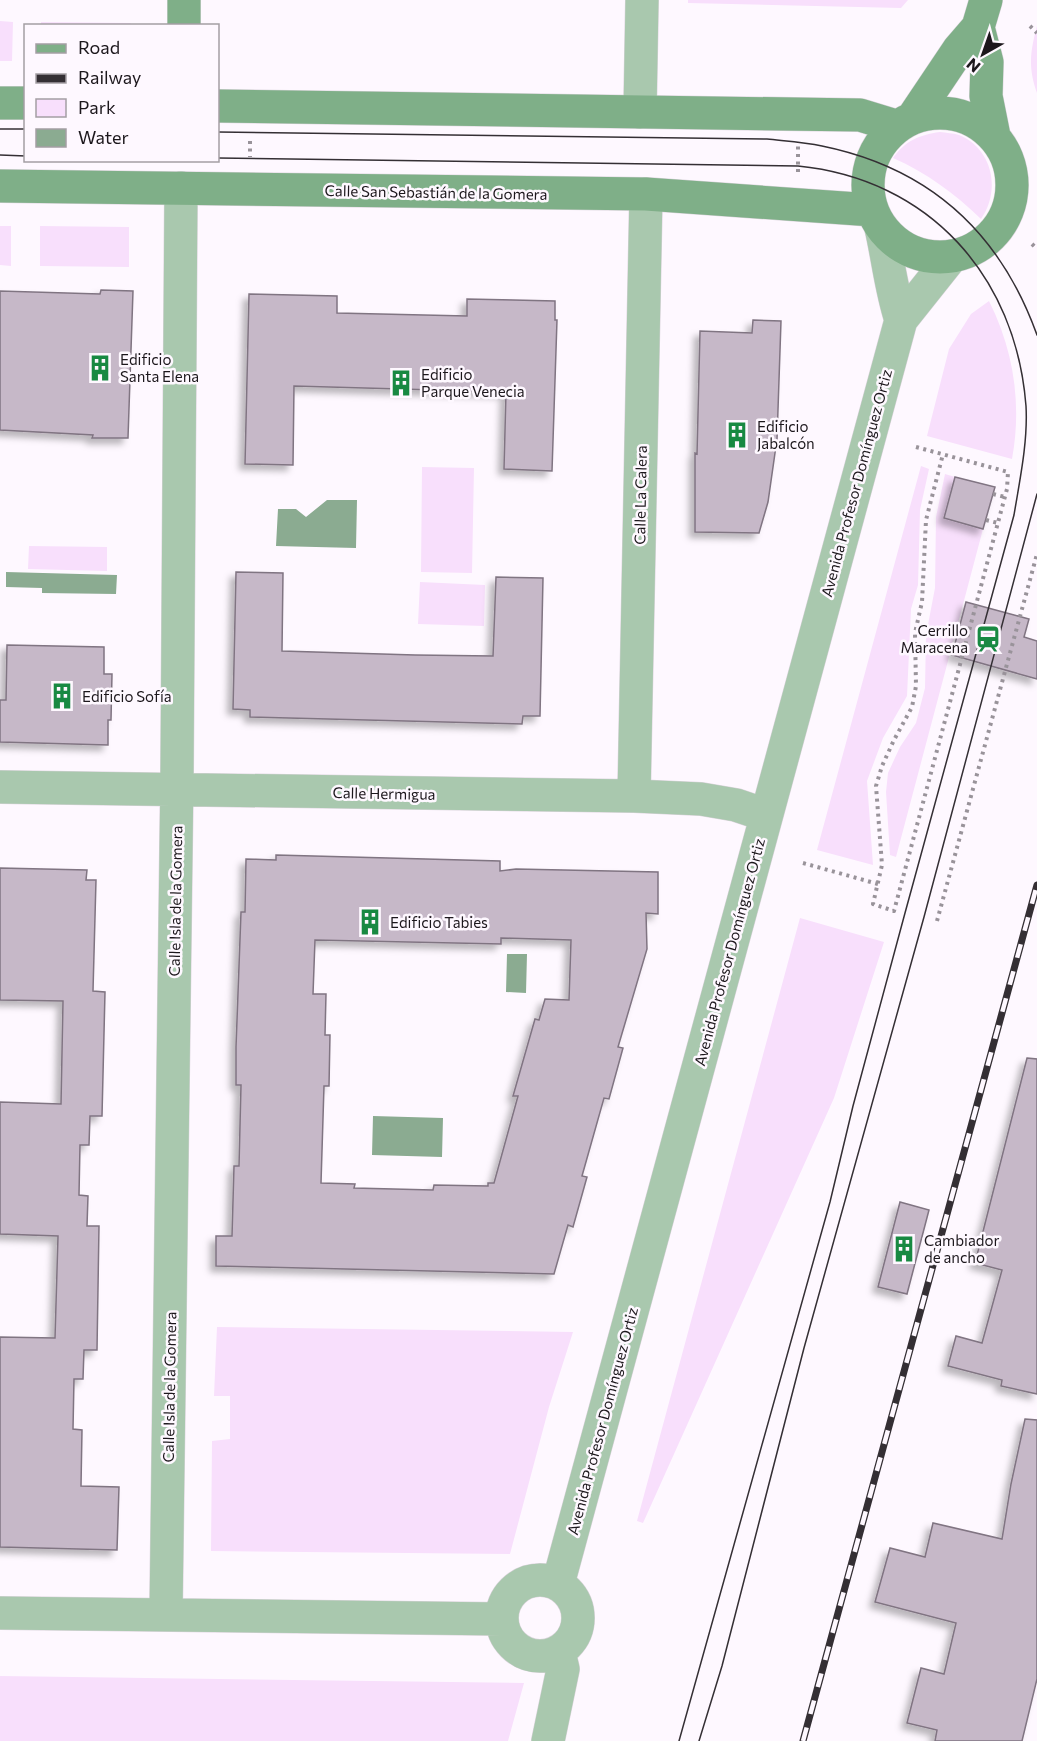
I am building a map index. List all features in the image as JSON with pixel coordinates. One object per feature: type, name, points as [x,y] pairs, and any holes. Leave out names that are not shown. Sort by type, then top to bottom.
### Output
[{"type":"main road","points":[[184,0],[184,24]]},
{"type":"main road","points":[[219,106],[860,115],[905,121],[935,112],[956,114],[977,122],[994,136],[1006,155],[1012,177],[1011,200],[1003,221],[987,240],[967,252],[952,256],[932,257],[912,252],[895,242],[876,219],[867,182],[871,160],[881,141],[905,121],[959,49],[982,13]]},
{"type":"main road","points":[[982,13],[987,62],[986,96],[994,136]]},
{"type":"main road","points":[[0,103],[24,103]]},
{"type":"main road","name":"Calle San Sebastián de la Gomera","points":[[0,186],[646,194],[876,219]]},
{"type":"street","points":[[640,112],[642,0]]},
{"type":"street","name":"Calle Isla de la Gomera","points":[[166,1614],[181,188]]},
{"type":"street","name":"Calle La Calera","points":[[634,796],[646,194]]},
{"type":"street","points":[[876,219],[889,262],[894,301],[901,320]]},
{"type":"street","name":"Avenida Profesor Domínguez Ortiz","points":[[558,1584],[901,320],[952,256]]},
{"type":"street","name":"Calle Hermigua","points":[[0,787],[634,796],[701,799],[736,804],[766,815]]},
{"type":"street","points":[[548,1580],[558,1584],[568,1591],[574,1601],[578,1612],[578,1624],[568,1645],[559,1652],[546,1656],[533,1656],[511,1643],[502,1619],[503,1608],[515,1589],[525,1583],[548,1580]]},
{"type":"street","points":[[0,1613],[502,1619]]},
{"type":"street","points":[[548,1741],[563,1668],[559,1652]]},
{"type":"path","points":[[1030,26],[1037,33]]},
{"type":"path","points":[[250,132],[250,166]]},
{"type":"path","points":[[798,143],[798,177]]},
{"type":"path","points":[[1032,244],[1037,249]]},
{"type":"path","points":[[916,447],[943,454],[1008,472],[998,524],[894,910],[873,904],[882,865],[876,786],[882,766],[906,721],[914,697],[916,686],[915,633],[922,602],[926,520],[943,454]]},
{"type":"path","points":[[993,494],[1005,497]]},
{"type":"path","points":[[986,520],[998,524]]},
{"type":"path","points":[[937,921],[1037,554]]},
{"type":"path","points":[[803,863],[878,884]]},
{"type":"green space","points":[[688,0],[908,0],[901,8],[688,3]]},
{"type":"green space","points":[[0,21],[13,22],[12,61],[0,61]]},
{"type":"green space","points":[[41,22],[131,23],[130,24],[41,24]]},
{"type":"green space","points":[[1037,26],[1037,93],[1032,76],[1031,60]]},
{"type":"green space","points":[[940,132],[959,135],[971,141],[986,160],[992,183],[991,196],[981,219],[940,184],[893,158],[902,147],[913,140]]},
{"type":"green space","points":[[0,226],[11,226],[11,266],[0,265]]},
{"type":"green space","points":[[40,226],[129,227],[129,267],[40,266]]},
{"type":"green space","points":[[989,301],[1005,339],[1014,378],[1016,419],[1012,459],[927,436],[949,349],[971,314]]},
{"type":"green space","points":[[921,466],[929,469],[920,510],[918,585],[911,609],[907,696],[883,738],[867,781],[873,865],[817,850]]},
{"type":"green space","points":[[422,467],[474,468],[472,573],[421,572]]},
{"type":"green space","points":[[945,474],[955,477],[944,518],[983,529],[896,857],[890,855],[886,792],[888,773],[900,747],[916,723],[925,688],[926,635],[935,588],[936,517]]},
{"type":"green space","points":[[29,546],[107,547],[107,571],[28,569]]},
{"type":"green space","points":[[420,582],[485,585],[484,626],[418,624]]},
{"type":"green space","points":[[800,918],[884,942],[834,1098],[643,1523],[637,1521]]},
{"type":"green space","points":[[217,1327],[573,1332],[549,1407],[510,1554],[211,1551],[212,1441],[230,1439],[230,1396],[214,1396]]},
{"type":"green space","points":[[0,1676],[524,1683],[508,1741],[0,1741]]},
{"type":"water","points":[[327,500],[357,500],[356,548],[276,546],[278,509],[296,509],[306,517]]},
{"type":"water","points":[[6,572],[117,575],[116,594],[42,593],[42,588],[6,587]]},
{"type":"water","points":[[507,954],[527,954],[526,993],[506,992]]},
{"type":"water","points":[[373,1116],[443,1118],[442,1157],[372,1155]]},
{"type":"building","name":"Edificio Santa Elena","points":[[101,290],[133,291],[128,438],[92,438],[93,435],[0,430],[0,291],[100,294]]},
{"type":"building","name":"Edificio Parque Venecia","points":[[249,294],[337,296],[337,313],[467,316],[467,299],[555,301],[555,320],[557,320],[552,471],[504,469],[506,392],[294,386],[293,465],[245,464]]},
{"type":"building","name":"Edificio Jabalcón","points":[[753,320],[781,321],[777,439],[768,502],[759,533],[695,532],[695,453],[697,454],[700,331],[752,333]]},
{"type":"building","points":[[955,477],[995,487],[983,529],[944,518]]},
{"type":"building","points":[[236,572],[283,573],[282,651],[415,655],[493,656],[496,577],[543,578],[540,716],[523,716],[522,724],[250,717],[250,710],[233,709]]},
{"type":"building","points":[[966,602],[1029,619],[1024,637],[1037,641],[1037,679],[952,655]]},
{"type":"building","name":"Edificio Sofía","points":[[7,645],[104,647],[104,674],[112,674],[108,745],[0,742],[0,700],[6,700]]},
{"type":"building","points":[[276,855],[500,861],[500,871],[516,869],[658,872],[658,914],[646,913],[647,949],[618,1047],[623,1048],[609,1099],[604,1098],[582,1176],[587,1177],[573,1227],[568,1225],[554,1274],[216,1266],[216,1236],[232,1236],[234,1166],[239,1166],[241,1085],[236,1085],[236,1047],[241,912],[245,912],[246,859],[276,860]],"holes":[[[501,938],[571,940],[569,1000],[545,999],[539,1020],[535,1019],[513,1096],[518,1096],[494,1183],[488,1183],[488,1186],[434,1185],[433,1190],[354,1188],[355,1184],[321,1183],[324,1086],[329,1086],[330,1035],[325,1035],[326,994],[313,994],[315,940],[501,944]]]},
{"type":"building","points":[[0,868],[87,870],[86,880],[96,880],[93,991],[105,992],[102,1116],[90,1116],[89,1145],[80,1145],[79,1195],[88,1196],[87,1226],[99,1226],[97,1350],[84,1350],[83,1379],[74,1379],[73,1429],[82,1430],[81,1486],[119,1487],[117,1550],[0,1547],[0,1337],[55,1338],[58,1236],[0,1234],[0,1102],[61,1104],[63,1001],[0,1000]]},
{"type":"building","points":[[1027,1058],[1037,1059],[1037,1394],[1001,1386],[1002,1380],[948,1366],[956,1336],[982,1343],[1002,1270],[975,1263]]},
{"type":"building","name":"Cambiador de ancho","points":[[900,1202],[929,1210],[907,1294],[878,1287]]},
{"type":"building","points":[[1025,1419],[1037,1420],[1037,1679],[1022,1741],[935,1741],[937,1730],[907,1723],[921,1668],[944,1674],[956,1623],[875,1602],[890,1548],[925,1557],[933,1523],[1002,1539]]},
{"type":"tram line","points":[[0,129],[24,129]]},
{"type":"tram line","points":[[219,132],[767,139],[822,146],[861,156],[896,170],[928,188],[956,210],[981,236],[1003,265],[1022,298],[1037,335]]},
{"type":"tram line","points":[[0,155],[24,156]]},
{"type":"tram line","points":[[219,158],[798,166],[845,175],[887,191],[925,213],[957,242],[984,276],[1005,315],[1019,359],[1026,406],[1026,433],[1014,515],[853,1106],[830,1202],[679,1741]]},
{"type":"tram line","points":[[699,1741],[722,1666],[804,1348],[924,917],[1037,494]]},
{"type":"railway","points":[[803,1741],[1037,885]]},
{"type":"place","name":"Edificio Santa Elena","points":[[100,368]]},
{"type":"place","name":"Edificio Parque Venecia","points":[[401,383]]},
{"type":"place","name":"Edificio Jabalcón","points":[[737,435]]},
{"type":"place","name":"Cerrillo Maracena","points":[[988,639]]},
{"type":"place","name":"Edificio Sofía","points":[[62,696]]},
{"type":"place","name":"Edificio Tabies","points":[[370,922]]},
{"type":"place","name":"Cambiador de ancho","points":[[904,1249]]}]
